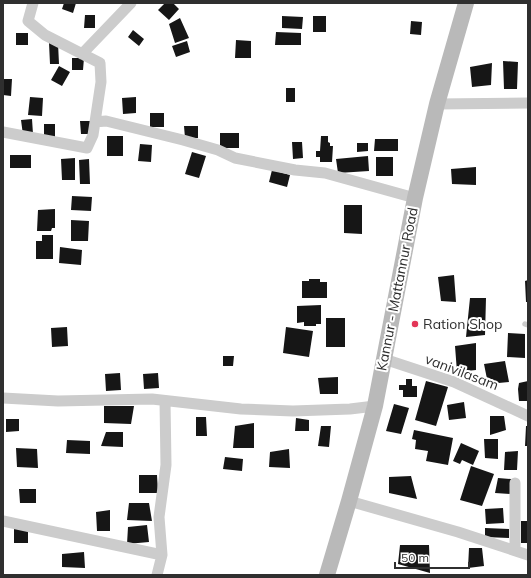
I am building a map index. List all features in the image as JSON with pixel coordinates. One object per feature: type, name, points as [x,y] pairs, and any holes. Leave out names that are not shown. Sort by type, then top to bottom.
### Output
[{"type":"main road","name":"Kannur - Mattannur Road","points":[[327,575],[375,406],[415,198],[436,104],[466,3]]},
{"type":"street","points":[[3,132],[87,148],[93,135],[101,82],[100,63],[45,35],[28,21],[33,3]]},
{"type":"street","points":[[82,54],[131,3]]},
{"type":"street","points":[[436,104],[528,104]]},
{"type":"street","points":[[95,122],[106,121],[149,130],[218,150],[235,158],[295,170],[325,173],[415,198]]},
{"type":"street","name":"vanivilasam","points":[[384,359],[454,382],[528,416]]},
{"type":"street","points":[[3,398],[58,401],[124,399],[165,401],[241,409],[293,411],[350,409],[375,406]]},
{"type":"street","points":[[157,575],[162,555],[159,517],[166,470],[165,401]]},
{"type":"street","points":[[515,482],[516,550]]},
{"type":"street","points":[[349,501],[458,532],[528,555]]},
{"type":"street","points":[[3,521],[162,555]]},
{"type":"building","points":[[64,3],[76,3],[73,13],[62,9]]},
{"type":"building","points":[[165,3],[173,3],[179,9],[169,20],[158,10]]},
{"type":"building","points":[[85,15],[95,15],[95,28],[84,28]]},
{"type":"building","points":[[282,16],[303,17],[302,29],[282,28]]},
{"type":"building","points":[[313,16],[326,16],[326,32],[313,32]]},
{"type":"building","points":[[180,18],[189,38],[175,43],[169,24]]},
{"type":"building","points":[[411,21],[422,22],[421,35],[410,34]]},
{"type":"building","points":[[133,30],[144,39],[139,46],[128,37]]},
{"type":"building","points":[[276,32],[301,33],[301,45],[275,45]]},
{"type":"building","points":[[16,33],[28,33],[28,45],[16,45]]},
{"type":"building","points":[[236,40],[251,41],[251,58],[235,58]]},
{"type":"building","points":[[187,41],[190,52],[176,57],[172,46]]},
{"type":"building","points":[[49,43],[58,43],[59,64],[50,64]]},
{"type":"building","points":[[72,58],[84,58],[83,70],[72,70]]},
{"type":"building","points":[[503,61],[518,62],[517,89],[504,89]]},
{"type":"building","points":[[492,63],[491,85],[472,87],[470,67]]},
{"type":"building","points":[[59,66],[70,72],[62,86],[51,80]]},
{"type":"building","points":[[3,79],[12,79],[11,96],[3,95]]},
{"type":"building","points":[[286,88],[295,88],[295,102],[286,102]]},
{"type":"building","points":[[30,97],[43,98],[42,116],[28,115]]},
{"type":"building","points":[[136,97],[136,113],[123,114],[122,98]]},
{"type":"building","points":[[150,113],[164,113],[164,127],[150,127]]},
{"type":"building","points":[[32,119],[33,134],[23,135],[21,120]]},
{"type":"building","points":[[80,121],[91,121],[92,134],[81,134]]},
{"type":"building","points":[[44,124],[55,124],[55,138],[44,139]]},
{"type":"building","points":[[184,126],[198,126],[198,138],[185,138]]},
{"type":"building","points":[[220,133],[239,133],[239,148],[220,148]]},
{"type":"building","points":[[107,136],[123,136],[123,156],[107,156]]},
{"type":"building","points":[[321,136],[328,136],[330,146],[333,146],[332,162],[320,162],[320,157],[316,157],[316,151],[320,151]]},
{"type":"building","points":[[375,139],[398,139],[398,151],[374,151]]},
{"type":"building","points":[[292,142],[302,142],[303,158],[293,159]]},
{"type":"building","points":[[357,143],[368,143],[368,151],[357,152]]},
{"type":"building","points":[[140,144],[152,145],[151,162],[138,161]]},
{"type":"building","points":[[192,152],[206,156],[199,178],[185,174]]},
{"type":"building","points":[[10,155],[31,155],[31,168],[10,168]]},
{"type":"building","points":[[368,156],[369,171],[338,173],[336,159]]},
{"type":"building","points":[[376,157],[393,157],[393,176],[376,176]]},
{"type":"building","points":[[75,158],[75,180],[62,180],[61,159]]},
{"type":"building","points":[[89,159],[90,184],[80,184],[79,160]]},
{"type":"building","points":[[476,167],[476,185],[452,184],[451,169]]},
{"type":"building","points":[[272,170],[290,175],[287,187],[269,182]]},
{"type":"building","points":[[72,196],[92,197],[91,211],[71,210]]},
{"type":"building","points":[[344,205],[362,205],[362,234],[344,233]]},
{"type":"building","points":[[55,209],[55,228],[52,228],[51,231],[37,231],[38,210]]},
{"type":"building","points":[[71,220],[89,221],[88,241],[71,241]]},
{"type":"building","points":[[42,235],[53,235],[53,259],[36,259],[36,241],[42,241]]},
{"type":"building","points":[[60,247],[82,250],[81,265],[59,263]]},
{"type":"building","points":[[454,275],[456,302],[441,301],[438,277]]},
{"type":"building","points":[[309,279],[320,279],[320,282],[327,282],[327,298],[302,298],[302,281],[309,281]]},
{"type":"building","points":[[528,280],[528,302],[526,302],[525,281]]},
{"type":"building","points":[[470,298],[486,298],[485,335],[466,337]]},
{"type":"building","points":[[321,305],[321,324],[316,324],[316,326],[304,326],[304,322],[297,323],[297,306]]},
{"type":"building","points":[[326,318],[345,318],[345,347],[326,347]]},
{"type":"building","points":[[67,327],[68,346],[52,347],[51,328]]},
{"type":"building","points":[[286,327],[313,331],[309,357],[283,353]]},
{"type":"building","points":[[508,333],[525,334],[525,358],[507,357]]},
{"type":"building","points":[[476,343],[476,370],[457,372],[455,346]]},
{"type":"building","points":[[223,356],[234,356],[233,366],[223,366]]},
{"type":"building","points":[[505,361],[509,382],[488,384],[484,364]]},
{"type":"building","points":[[120,373],[121,390],[106,391],[105,374]]},
{"type":"building","points":[[158,373],[159,388],[144,389],[143,374]]},
{"type":"building","points":[[338,377],[338,394],[320,394],[318,378]]},
{"type":"building","points":[[406,379],[412,379],[412,386],[417,386],[417,397],[403,397],[403,390],[399,390],[399,385],[406,385]]},
{"type":"building","points":[[426,381],[448,387],[436,426],[415,420]]},
{"type":"building","points":[[528,381],[528,401],[519,401],[519,383]]},
{"type":"building","points":[[464,402],[466,418],[449,420],[447,405]]},
{"type":"building","points":[[394,404],[409,408],[401,434],[386,431]]},
{"type":"building","points":[[104,406],[134,406],[131,424],[104,423]]},
{"type":"building","points":[[490,416],[504,416],[506,430],[490,435]]},
{"type":"building","points":[[196,417],[206,417],[207,436],[196,436]]},
{"type":"building","points":[[296,418],[309,420],[309,431],[295,431]]},
{"type":"building","points":[[6,419],[19,419],[19,431],[6,432]]},
{"type":"building","points":[[254,423],[254,448],[233,448],[235,426]]},
{"type":"building","points":[[321,426],[331,426],[329,447],[318,446]]},
{"type":"building","points":[[526,426],[528,426],[528,446],[525,446]]},
{"type":"building","points":[[414,430],[453,438],[448,465],[426,461],[428,451],[415,449],[416,440],[412,439]]},
{"type":"building","points":[[106,432],[123,432],[123,447],[101,446]]},
{"type":"building","points":[[484,439],[498,439],[498,459],[485,458]]},
{"type":"building","points":[[67,440],[90,441],[90,454],[66,453]]},
{"type":"building","points":[[461,443],[479,451],[473,465],[462,460],[460,464],[453,461]]},
{"type":"building","points":[[16,448],[37,449],[38,468],[17,467]]},
{"type":"building","points":[[289,449],[290,468],[269,467],[270,452]]},
{"type":"building","points":[[518,451],[517,470],[504,470],[505,452]]},
{"type":"building","points":[[225,457],[243,459],[242,471],[223,469]]},
{"type":"building","points":[[471,466],[494,474],[482,506],[460,500]]},
{"type":"building","points":[[139,475],[157,475],[158,493],[139,493]]},
{"type":"building","points":[[411,476],[417,499],[389,493],[389,477]]},
{"type":"building","points":[[498,478],[511,479],[511,494],[495,493]]},
{"type":"building","points":[[19,489],[36,489],[36,503],[20,503]]},
{"type":"building","points":[[129,503],[149,503],[152,521],[127,520]]},
{"type":"building","points":[[503,508],[504,523],[486,524],[485,509]]},
{"type":"building","points":[[110,510],[110,531],[97,531],[96,512]]},
{"type":"building","points":[[521,521],[528,521],[528,543],[521,543]]},
{"type":"building","points":[[147,525],[149,542],[127,544],[128,527]]},
{"type":"building","points":[[14,528],[28,528],[28,543],[14,543]]},
{"type":"building","points":[[485,528],[509,529],[509,538],[485,537]]},
{"type":"building","points":[[400,545],[429,545],[430,573],[398,564]]},
{"type":"building","points":[[469,548],[482,548],[484,566],[468,568]]},
{"type":"building","points":[[84,552],[85,568],[62,567],[62,554]]},
{"type":"place","name":"Ration Shop","points":[[415,324]]}]
